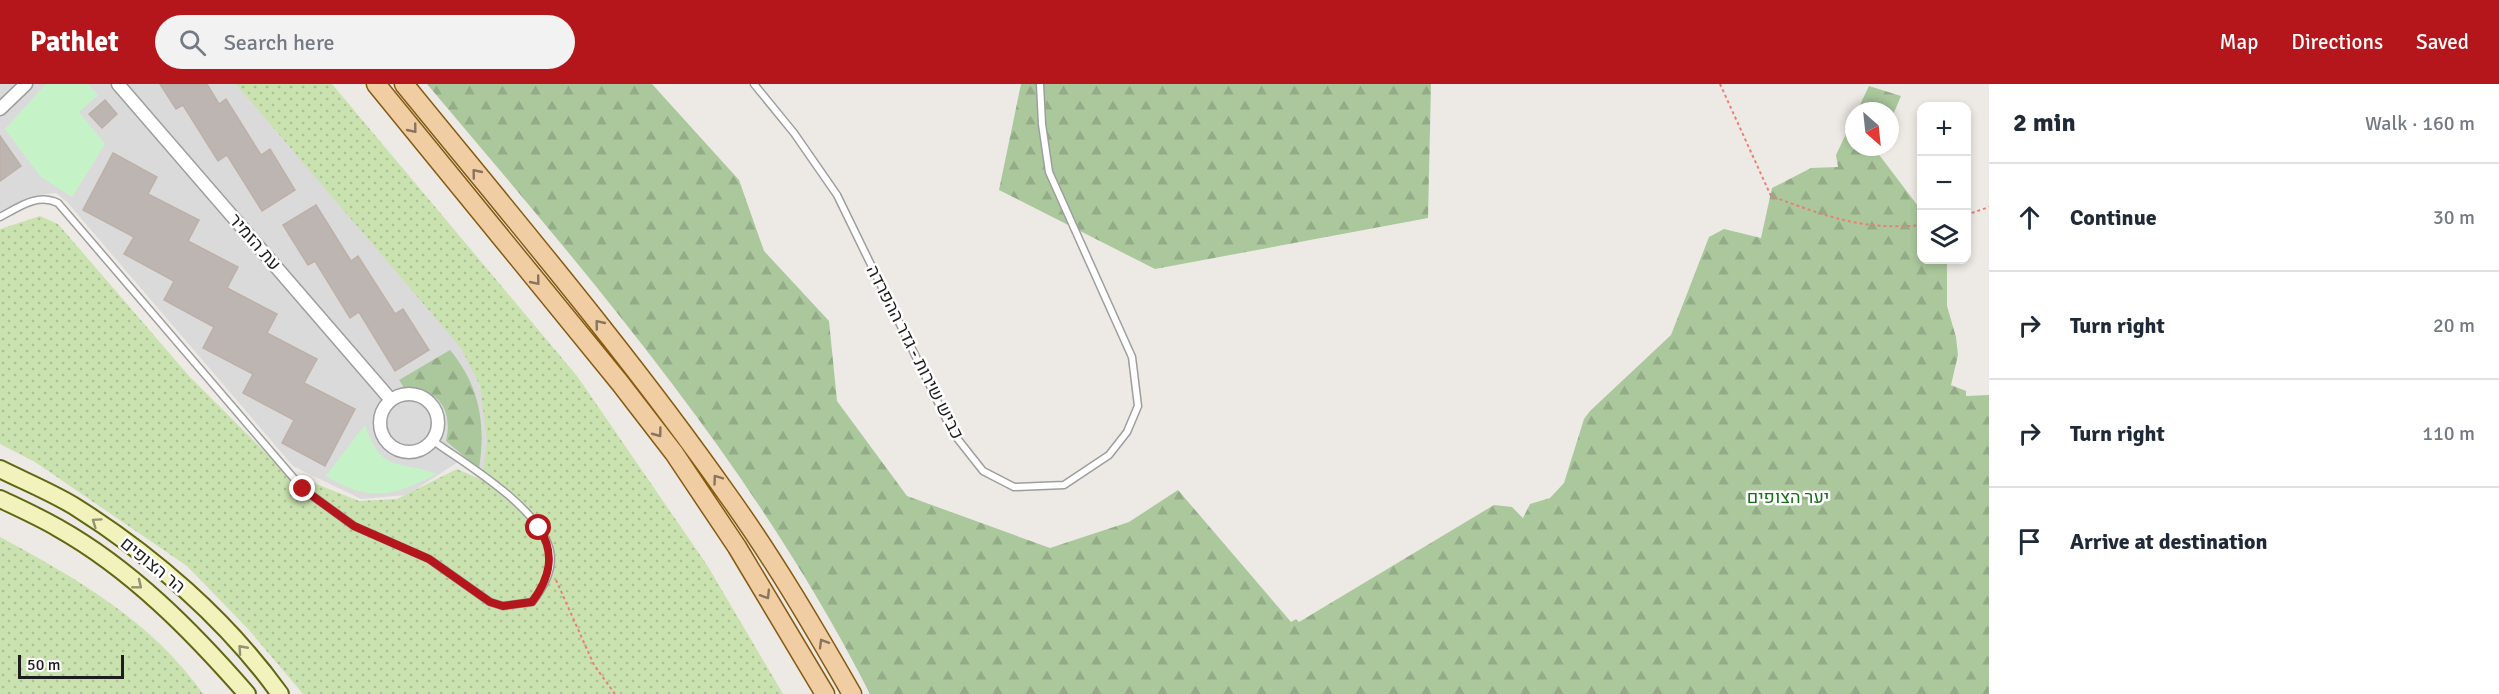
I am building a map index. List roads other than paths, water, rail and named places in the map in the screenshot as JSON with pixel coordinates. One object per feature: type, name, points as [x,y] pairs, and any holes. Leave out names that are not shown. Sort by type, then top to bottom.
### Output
[{"type":"main road","points":[[376,84],[620,383],[674,453],[737,547],[825,694]]},
{"type":"main road","points":[[404,84],[621,350],[687,438],[763,546],[852,694]]},
{"type":"main road","name":"הר הצופים","points":[[0,469],[73,506],[148,559],[213,617],[280,694]]},
{"type":"main road","name":"הר הצופים","points":[[0,499],[59,528],[123,573],[194,636],[247,694]]},
{"type":"street","points":[[0,109],[26,84]]},
{"type":"street","name":"עת הזמיר","points":[[118,84],[391,400]]},
{"type":"street","points":[[407,394],[417,395],[430,403],[438,422],[433,441],[417,452],[397,451],[388,445],[379,427],[380,417],[391,400],[407,394]]},
{"type":"lane","name":"כביש שירות - גדר ההפרדה","points":[[754,84],[794,133],[837,195],[953,433],[983,471],[1014,487],[1064,485],[1109,455],[1127,432],[1138,406],[1132,357],[1049,172],[1042,124],[1040,84]]},
{"type":"lane","points":[[0,217],[38,199],[47,198],[58,203],[265,448],[303,489],[340,517],[429,559],[490,602],[503,606],[532,602],[542,589],[550,567],[550,552],[546,538],[529,516],[495,486],[433,441]]},
{"type":"park label","name":"יער הצופים","points":[[1788,497]]}]
